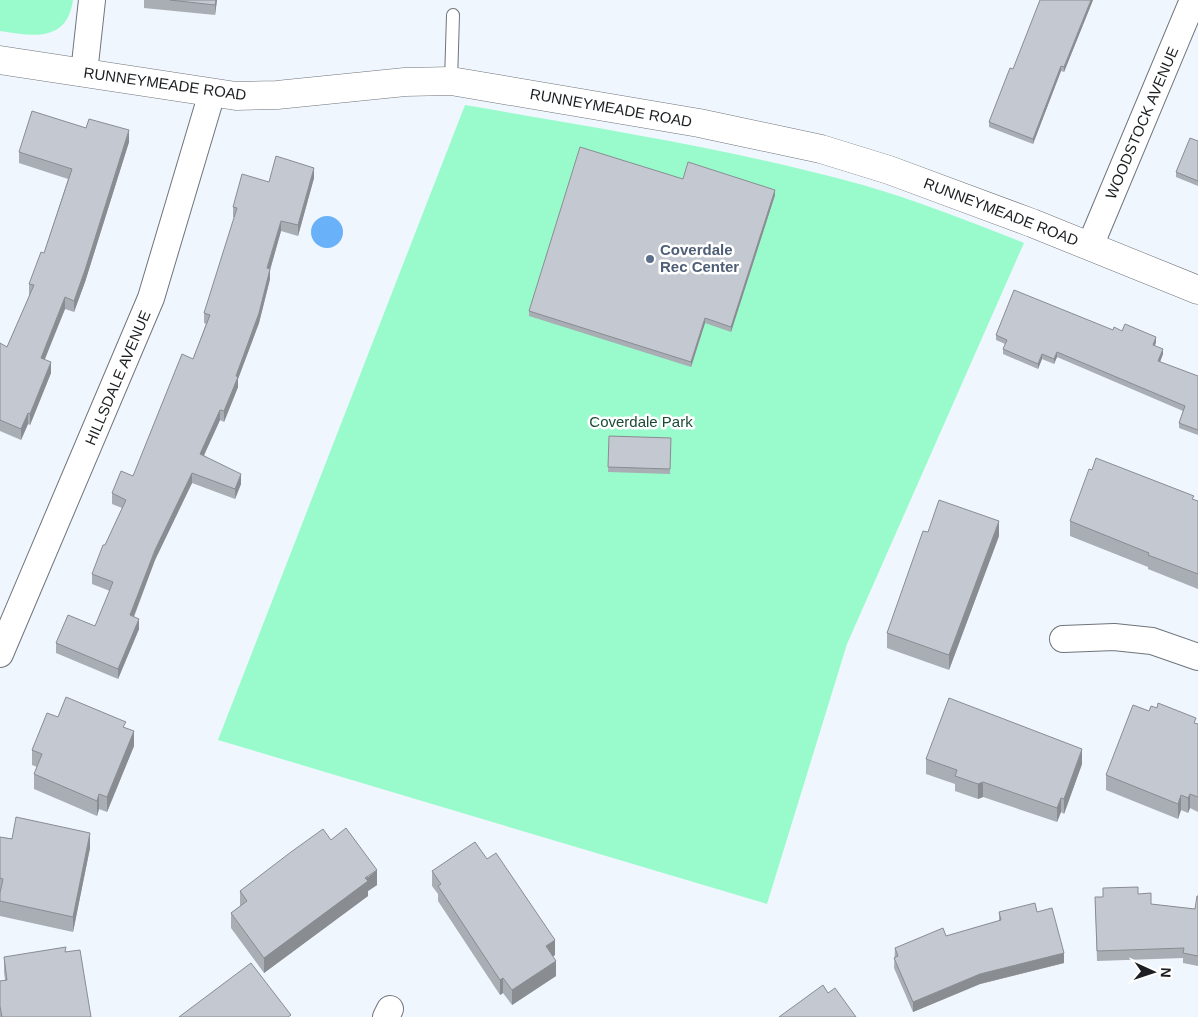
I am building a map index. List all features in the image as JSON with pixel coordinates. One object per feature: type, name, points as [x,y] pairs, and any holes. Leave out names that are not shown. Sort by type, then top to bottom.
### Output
[{"type":"street","points":[[84,73],[92,0]]},
{"type":"street","name":"WOODSTOCK AVENUE","points":[[1090,246],[1193,0]]},
{"type":"street","name":"RUNNEYMEADE ROAD","points":[[0,60],[212,93],[257,96],[405,82],[451,81],[699,123],[821,149],[917,180],[1090,246],[1198,290]]},
{"type":"street","name":"HILLSDALE AVENUE","points":[[0,654],[148,306],[212,93]]},
{"type":"street","points":[[1063,639],[1114,637],[1152,641],[1198,657]]},
{"type":"lane","points":[[451,81],[453,15]]},
{"type":"green space","points":[[0,0],[73,0],[64,24],[46,34],[36,35],[0,31]]},
{"type":"green space","name":"Coverdale Park","points":[[465,105],[665,140],[814,172],[904,198],[1024,243],[847,644],[767,904],[218,740]]},
{"type":"water","points":[[327,216],[333,217],[338,221],[342,226],[342,238],[338,243],[333,247],[327,248],[321,247],[316,243],[312,238],[311,232],[312,226],[316,221],[321,217]]},
{"type":"building","points":[[170,0],[216,0],[215,5]]},
{"type":"building","points":[[1040,0],[1091,0],[1064,67],[1061,66],[1033,139],[989,122],[1010,68],[1013,69]]},
{"type":"building","points":[[32,111],[86,128],[89,119],[129,130],[74,301],[65,297],[41,358],[51,362],[30,414],[28,413],[21,429],[0,420],[0,343],[7,347],[34,285],[29,284],[41,252],[44,253],[72,169],[19,152]]},
{"type":"building","points":[[1190,138],[1198,141],[1198,181],[1176,172]]},
{"type":"building","name":"Coverdale Rec Center","points":[[580,147],[683,179],[688,162],[775,190],[731,327],[705,318],[691,362],[529,311]]},
{"type":"building","points":[[276,156],[314,168],[298,225],[281,221],[267,268],[270,269],[259,313],[236,376],[238,377],[224,411],[220,410],[200,454],[241,474],[235,489],[192,473],[155,550],[130,615],[139,619],[118,669],[56,643],[68,615],[95,626],[113,582],[92,574],[103,545],[105,545],[126,500],[112,493],[121,471],[133,476],[182,354],[193,359],[210,315],[204,313],[237,208],[233,207],[242,174],[269,182]]},
{"type":"building","points":[[1014,290],[1113,330],[1114,327],[1122,331],[1125,324],[1156,337],[1153,345],[1163,349],[1158,361],[1198,376],[1198,430],[1179,423],[1185,406],[1057,352],[1054,359],[1042,354],[1038,364],[1003,349],[1007,340],[996,335]]},
{"type":"building","points":[[609,436],[671,438],[670,469],[608,467]]},
{"type":"building","points":[[1096,458],[1194,496],[1192,499],[1198,501],[1198,574],[1148,555],[1149,553],[1070,521],[1089,469],[1092,470]]},
{"type":"building","points":[[939,500],[999,521],[949,655],[887,633],[923,531],[928,532]]},
{"type":"building","points":[[66,697],[126,722],[123,727],[134,731],[107,797],[99,794],[97,801],[34,774],[42,754],[32,750],[47,713],[58,717]]},
{"type":"building","points":[[949,698],[1082,749],[1064,799],[1061,798],[1057,808],[983,782],[978,784],[955,776],[957,770],[926,759]]},
{"type":"building","points":[[1158,703],[1196,718],[1194,723],[1198,724],[1198,797],[1190,794],[1188,798],[1181,795],[1178,804],[1106,775],[1133,705],[1149,711],[1151,706],[1157,708]]},
{"type":"building","points":[[16,817],[90,833],[73,917],[0,901],[3,879],[0,878],[0,837],[12,839]]},
{"type":"building","points":[[346,828],[377,870],[365,878],[368,881],[264,958],[231,913],[247,901],[240,891],[323,829],[331,840]]},
{"type":"building","points":[[475,842],[487,859],[496,853],[555,940],[546,946],[556,961],[512,990],[503,978],[500,980],[438,886],[441,884],[432,871]]},
{"type":"building","points":[[1138,887],[1138,894],[1151,893],[1151,904],[1195,909],[1198,896],[1198,956],[1183,953],[1184,948],[1097,951],[1095,897],[1103,897],[1103,888]]},
{"type":"building","points":[[1035,903],[1037,912],[1052,908],[1064,953],[980,974],[913,1002],[894,958],[898,956],[895,948],[943,928],[946,936],[1001,920],[999,912]]},
{"type":"building","points":[[66,947],[65,952],[80,950],[91,1017],[2,1017],[0,981],[7,980],[4,957]]},
{"type":"building","points":[[251,963],[291,1015],[288,1017],[179,1017]]},
{"type":"building","points":[[823,985],[828,993],[835,988],[856,1017],[779,1017]]},
{"type":"place","name":"Coverdale Rec Center","points":[[650,259]]}]
